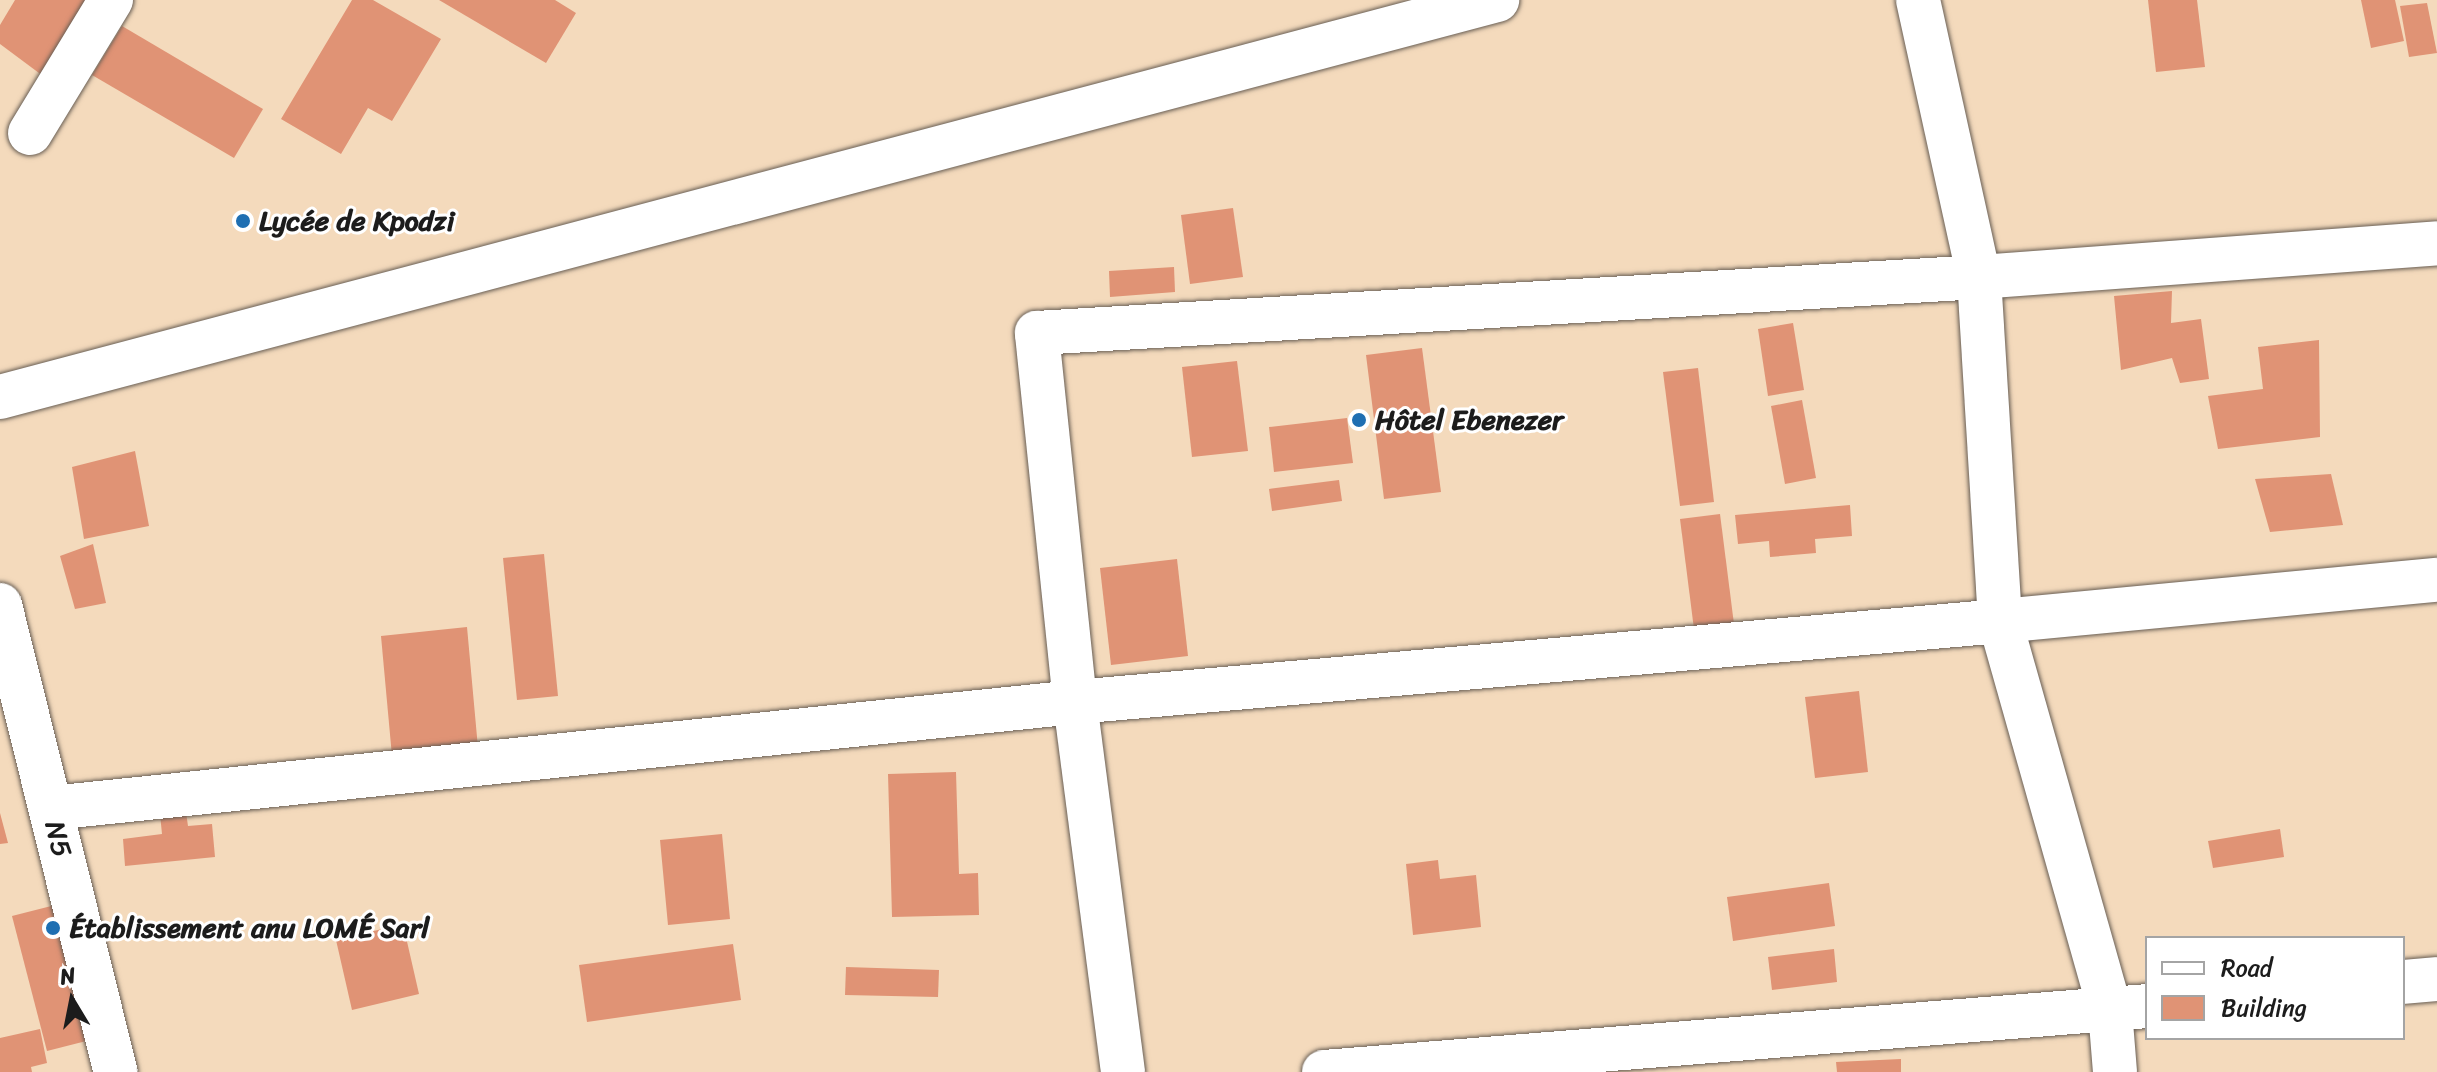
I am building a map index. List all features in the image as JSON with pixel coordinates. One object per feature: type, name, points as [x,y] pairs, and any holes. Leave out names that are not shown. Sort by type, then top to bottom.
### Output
[{"type":"street","points":[[30,133],[111,0]]},
{"type":"street","points":[[0,397],[1497,0]]},
{"type":"street","points":[[1918,0],[1979,277],[2000,621],[2128,1008],[2115,1072]]},
{"type":"street","points":[[1123,1072],[1075,702],[1037,333],[1979,277],[2437,243]]},
{"type":"street","points":[[51,808],[1075,702],[2437,580]]},
{"type":"street","name":"N5","points":[[0,605],[116,1072]]},
{"type":"street","points":[[2405,982],[2437,979]]},
{"type":"street","points":[[1324,1072],[2128,1008]]},
{"type":"building","points":[[15,0],[91,0],[43,76],[0,44],[0,25]]},
{"type":"building","points":[[352,0],[373,0],[441,39],[392,121],[368,108],[341,154],[281,119]]},
{"type":"building","points":[[439,0],[555,0],[576,13],[546,63]]},
{"type":"building","points":[[2148,0],[2197,0],[2205,67],[2156,72]]},
{"type":"building","points":[[2361,0],[2395,0],[2404,41],[2371,48]]},
{"type":"building","points":[[2427,3],[2437,53],[2409,57],[2400,6]]},
{"type":"building","points":[[122,26],[263,109],[234,158],[92,75]]},
{"type":"building","points":[[1233,208],[1243,277],[1190,284],[1181,215]]},
{"type":"building","points":[[1174,267],[1175,292],[1110,297],[1109,271]]},
{"type":"building","points":[[2172,291],[2171,323],[2201,319],[2209,379],[2180,383],[2172,358],[2121,370],[2114,296]]},
{"type":"building","points":[[1793,323],[1804,390],[1768,396],[1758,329]]},
{"type":"building","points":[[2319,340],[2320,437],[2218,449],[2208,396],[2263,389],[2258,347]]},
{"type":"building","points":[[1422,348],[1441,492],[1384,499],[1366,355]]},
{"type":"building","points":[[1237,361],[1248,451],[1192,457],[1182,367]]},
{"type":"building","points":[[1698,368],[1714,502],[1680,506],[1663,372]]},
{"type":"building","points":[[1802,400],[1816,478],[1785,484],[1771,406]]},
{"type":"building","points":[[1347,418],[1353,463],[1274,472],[1269,427]]},
{"type":"building","points":[[135,451],[149,526],[84,539],[72,467]]},
{"type":"building","points":[[2331,474],[2343,525],[2270,532],[2255,479]]},
{"type":"building","points":[[1339,480],[1342,501],[1272,511],[1269,489]]},
{"type":"building","points":[[1850,505],[1852,536],[1815,539],[1816,553],[1770,557],[1769,541],[1738,544],[1735,515]]},
{"type":"building","points":[[1720,514],[1735,632],[1695,637],[1680,519]]},
{"type":"building","points":[[93,544],[106,603],[75,609],[60,556]]},
{"type":"building","points":[[544,554],[558,696],[517,700],[503,558]]},
{"type":"building","points":[[1177,559],[1188,656],[1111,665],[1100,568]]},
{"type":"building","points":[[467,627],[479,759],[393,767],[381,636]]},
{"type":"building","points":[[1859,691],[1868,772],[1815,778],[1805,697]]},
{"type":"building","points":[[956,772],[959,874],[978,873],[979,915],[892,917],[888,774]]},
{"type":"building","points":[[186,812],[188,826],[212,824],[215,857],[125,866],[123,839],[162,834],[160,814]]},
{"type":"building","points":[[0,813],[8,843],[0,844]]},
{"type":"building","points":[[2280,829],[2284,857],[2213,868],[2208,841]]},
{"type":"building","points":[[722,834],[730,919],[668,925],[660,840]]},
{"type":"building","points":[[1438,860],[1440,879],[1476,875],[1481,927],[1413,935],[1406,864]]},
{"type":"building","points":[[1829,883],[1835,926],[1733,941],[1727,897]]},
{"type":"building","points":[[67,902],[102,1037],[47,1051],[12,916]]},
{"type":"building","points":[[403,924],[419,994],[352,1010],[336,940]]},
{"type":"building","points":[[733,944],[741,1000],[587,1022],[579,965]]},
{"type":"building","points":[[1834,949],[1837,982],[1772,990],[1768,957]]},
{"type":"building","points":[[846,967],[939,970],[938,997],[845,995]]},
{"type":"building","points":[[40,1029],[47,1063],[31,1067],[32,1072],[0,1072],[0,1038]]},
{"type":"building","points":[[1901,1059],[1901,1072],[1837,1072],[1836,1062]]},
{"type":"place","name":"Lycée de Kpodzi","points":[[243,221]]},
{"type":"place","name":"Hôtel Ebenezer","points":[[1359,420]]},
{"type":"place","name":"Établissement anu LOMÉ Sarl","points":[[53,928]]}]
